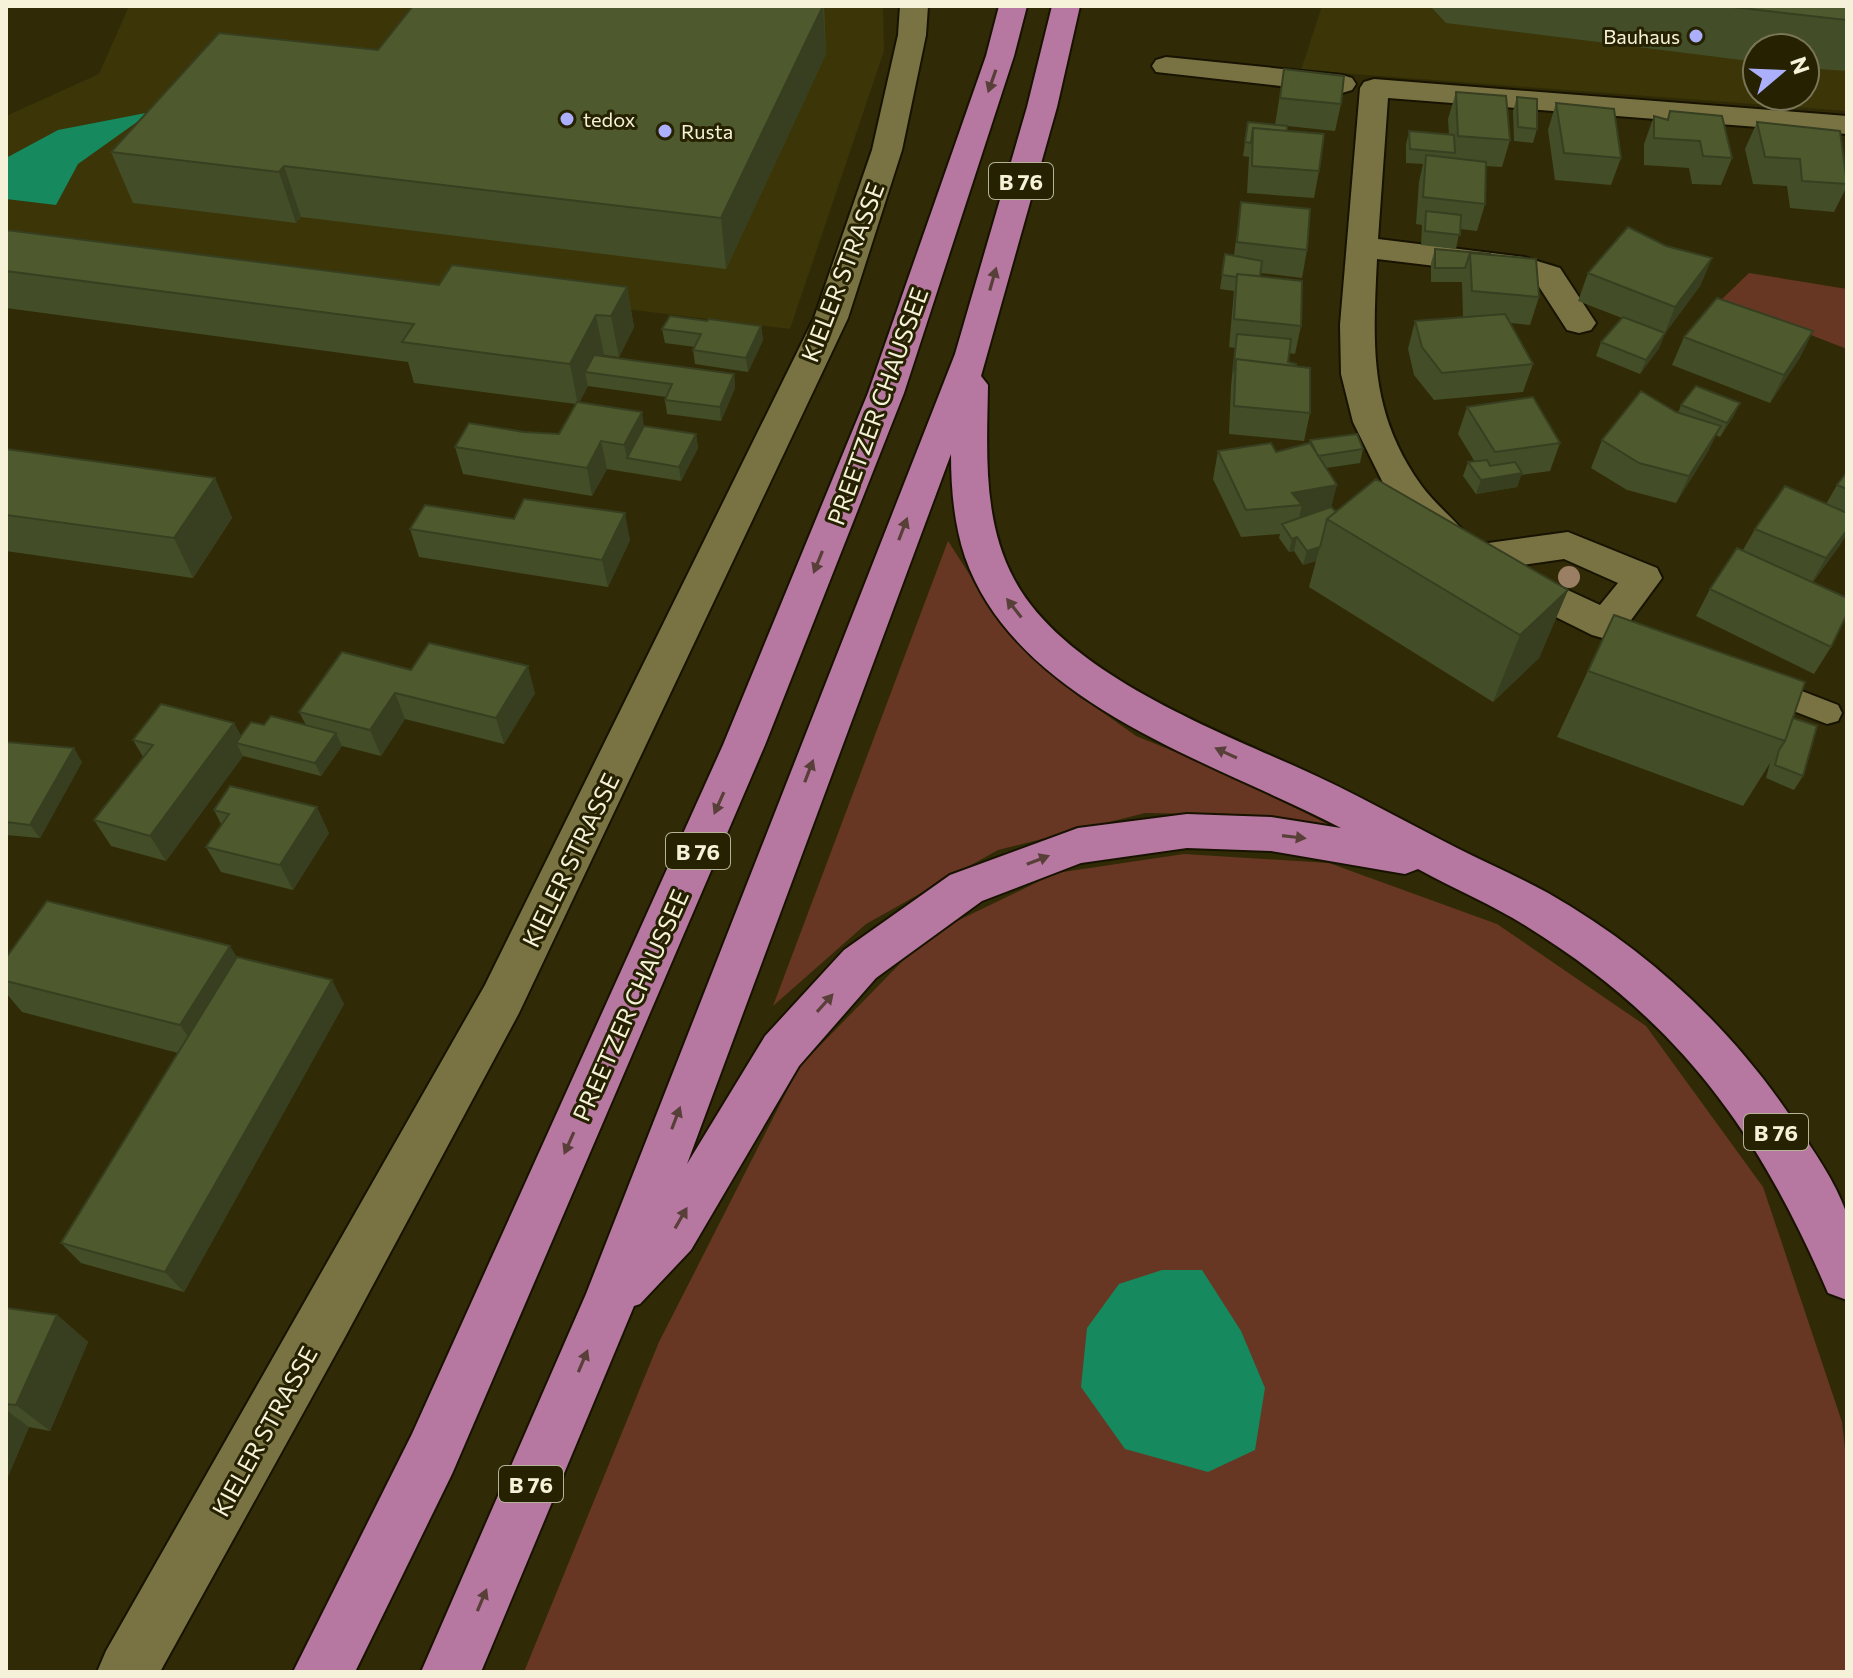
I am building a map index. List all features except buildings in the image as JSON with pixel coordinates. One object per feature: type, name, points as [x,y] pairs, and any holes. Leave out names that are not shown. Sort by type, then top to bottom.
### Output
[{"type":"highway","name":"PREETZER CHAUSSEE","points":[[323,1672],[432,1454],[744,745],[886,393],[1000,56],[1013,6]]},
{"type":"highway","name":"B 76","points":[[451,1672],[611,1297],[796,807],[972,354],[1042,107],[1066,6]]},
{"type":"highway","name":"B 76","points":[[972,354],[968,478],[971,505],[978,540],[993,578],[1014,610],[1078,669],[1127,704],[1171,728],[1325,798],[1541,912],[1605,955],[1674,1010],[1774,1130],[1808,1192],[1847,1275]]},
{"type":"highway","name":"B 76","points":[[611,1297],[673,1233],[782,1051],[860,964],[966,888],[1078,846],[1187,831],[1271,834],[1446,863]]},
{"type":"street","name":"KIELER STRASSE","points":[[127,1672],[502,999],[831,318],[887,150],[912,35],[914,6]]},
{"type":"street","points":[[1166,66],[1374,88],[1847,125]]},
{"type":"street","points":[[1374,88],[1362,247],[1358,373],[1375,431],[1402,484],[1438,532],[1471,559],[1620,630],[1643,578],[1568,545],[1471,559]]},
{"type":"street","points":[[1362,247],[1524,267],[1548,275],[1579,323]]},
{"type":"lane","points":[[1730,674],[1827,713]]},
{"type":"shaded area","points":[[129,6],[883,6],[884,51],[790,329],[377,279],[6,239],[6,116],[99,74]]},
{"type":"shaded area","points":[[1322,6],[1847,6],[1847,111],[1821,109],[1821,32],[1741,32],[1741,103],[1301,70]]},
{"type":"shaded area","points":[[151,112],[78,164],[56,205],[6,199],[6,158],[58,130]]},
{"type":"shaded area","points":[[1749,273],[1847,289],[1847,349],[1721,300]]},
{"type":"shaded area","points":[[948,541],[1002,625],[1060,682],[1136,736],[1215,768],[1332,826],[1254,815],[1145,813],[998,850],[866,924],[773,1006]]},
{"type":"shaded area","points":[[1184,854],[1329,863],[1497,924],[1646,1026],[1763,1187],[1842,1422],[1847,1468],[1847,1672],[524,1672],[659,1342],[799,1067],[928,935],[1056,873]]},
{"type":"shaded area","points":[[1162,1270],[1202,1270],[1241,1331],[1265,1388],[1255,1450],[1208,1472],[1125,1449],[1081,1387],[1087,1328],[1119,1284]]},
{"type":"place","name":"Bauhaus","points":[[1696,36]]},
{"type":"place","name":"tedox","points":[[567,119]]},
{"type":"place","name":"Rusta","points":[[665,131]]}]
